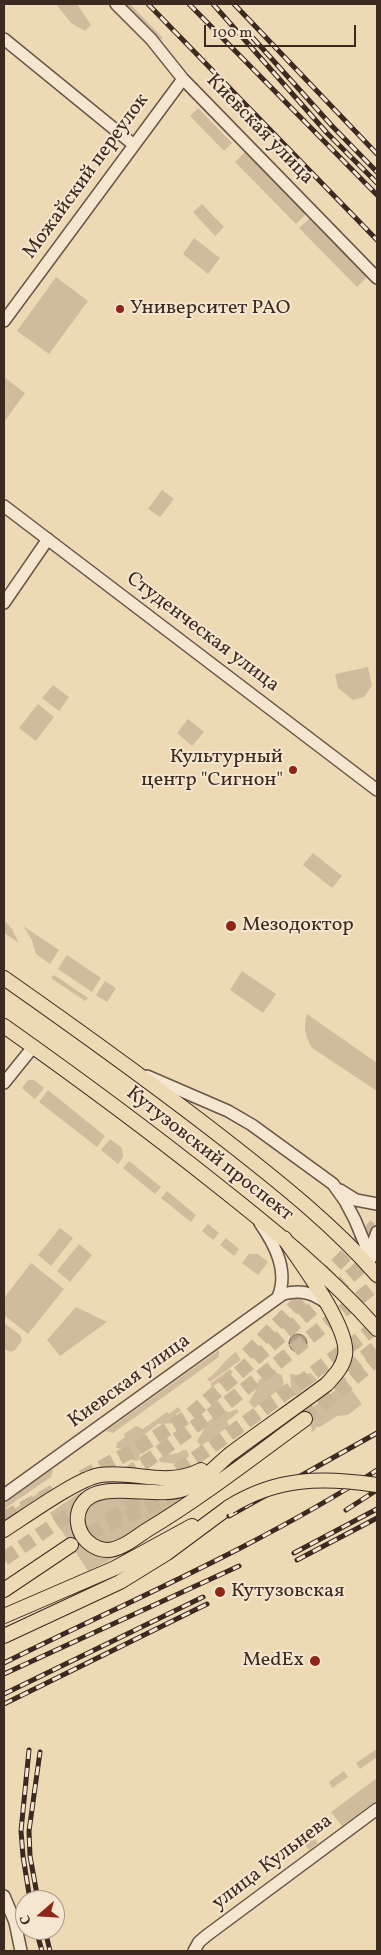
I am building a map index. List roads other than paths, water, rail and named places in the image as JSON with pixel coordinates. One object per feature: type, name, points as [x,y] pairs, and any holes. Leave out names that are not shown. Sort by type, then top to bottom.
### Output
[{"type":"main road","name":"Кутузовский проспект","points":[[4,978],[134,1071],[287,1188],[375,1271]]},
{"type":"main road","name":"Кутузовский проспект","points":[[4,1026],[180,1156],[284,1238],[338,1288],[377,1329]]},
{"type":"main road","points":[[284,1238],[342,1331],[346,1354],[337,1373],[327,1384],[228,1456],[204,1478],[184,1489],[161,1493],[104,1491],[91,1495],[85,1500],[78,1513],[79,1529],[91,1545],[100,1549],[107,1550],[122,1545],[175,1513],[305,1419]]},
{"type":"main road","points":[[4,1530],[77,1484],[97,1475],[108,1474],[173,1480],[197,1472],[228,1456]]},
{"type":"main road","points":[[4,1636],[120,1582],[143,1561],[253,1494],[295,1482],[316,1479],[377,1485]]},
{"type":"main road","points":[[8,1589],[71,1546]]},
{"type":"main road","points":[[4,1616],[115,1568],[143,1561]]},
{"type":"street","name":"Киевская улица","points":[[116,4],[156,44],[183,79],[377,278]]},
{"type":"street","points":[[4,39],[134,144]]},
{"type":"street","name":"Можайский переулок","points":[[4,321],[183,79]]},
{"type":"street","name":"Студенческая улица","points":[[4,506],[377,790]]},
{"type":"street","points":[[4,603],[48,539]]},
{"type":"street","points":[[4,1083],[33,1047]]},
{"type":"street","points":[[134,1071],[228,1111],[252,1125],[356,1200],[377,1204]]},
{"type":"street","points":[[333,1184],[355,1220],[375,1271]]},
{"type":"street","points":[[255,1215],[268,1236],[282,1270],[283,1281],[278,1297]]},
{"type":"street","points":[[375,1271],[372,1246],[377,1232]]},
{"type":"street","name":"Киевская улица","points":[[4,1496],[278,1297],[294,1291],[305,1292],[315,1295],[325,1302]]},
{"type":"street","name":"улица Кульнева","points":[[194,1951],[209,1934],[377,1809]]},
{"type":"street","points":[[4,1896],[16,1922],[21,1951]]},
{"type":"tunnel","points":[[247,1354],[377,1224]]},
{"type":"tunnel","points":[[82,1477],[138,1448],[190,1415],[377,1253]]},
{"type":"tunnel","points":[[4,1559],[154,1456],[227,1403],[377,1284]]},
{"type":"tunnel","points":[[109,1519],[377,1326]]},
{"type":"tunnel","points":[[331,1383],[377,1347]]},
{"type":"tunnel","points":[[305,1419],[377,1359]]},
{"type":"tunnel","points":[[71,1545],[182,1490]]},
{"type":"tunnel","points":[[4,1518],[50,1494]]},
{"type":"railway","points":[[148,4],[377,240]]},
{"type":"railway","points":[[189,4],[377,195]]},
{"type":"railway","points":[[213,4],[327,133],[377,183]]},
{"type":"railway","points":[[234,4],[377,154]]},
{"type":"railway","points":[[253,38],[333,127],[377,172]]},
{"type":"railway","points":[[229,1516],[377,1433]]},
{"type":"railway","points":[[4,1663],[193,1572],[287,1524],[377,1470]]},
{"type":"railway","points":[[346,1510],[377,1490]]},
{"type":"railway","points":[[294,1553],[377,1509]]},
{"type":"railway","points":[[297,1560],[377,1518]]},
{"type":"railway","points":[[4,1674],[239,1566]]},
{"type":"railway","points":[[4,1694],[203,1597]]},
{"type":"railway","points":[[4,1704],[207,1604]]},
{"type":"railway","points":[[28,1890],[21,1831],[29,1750]]},
{"type":"railway","points":[[36,1890],[30,1856],[29,1831],[40,1752]]},
{"type":"railway","points":[[39,1940],[42,1951]]},
{"type":"railway","points":[[47,1940],[50,1951]]},
{"type":"place","name":"Университет РАО","points":[[120,309]]},
{"type":"place","name":"Культурный центр \"Сигнон\"","points":[[293,770]]},
{"type":"place","name":"Мезодоктор","points":[[231,926]]},
{"type":"place","name":"Кутузовская","points":[[220,1592]]},
{"type":"place","name":"MedEx","points":[[315,1661]]}]
